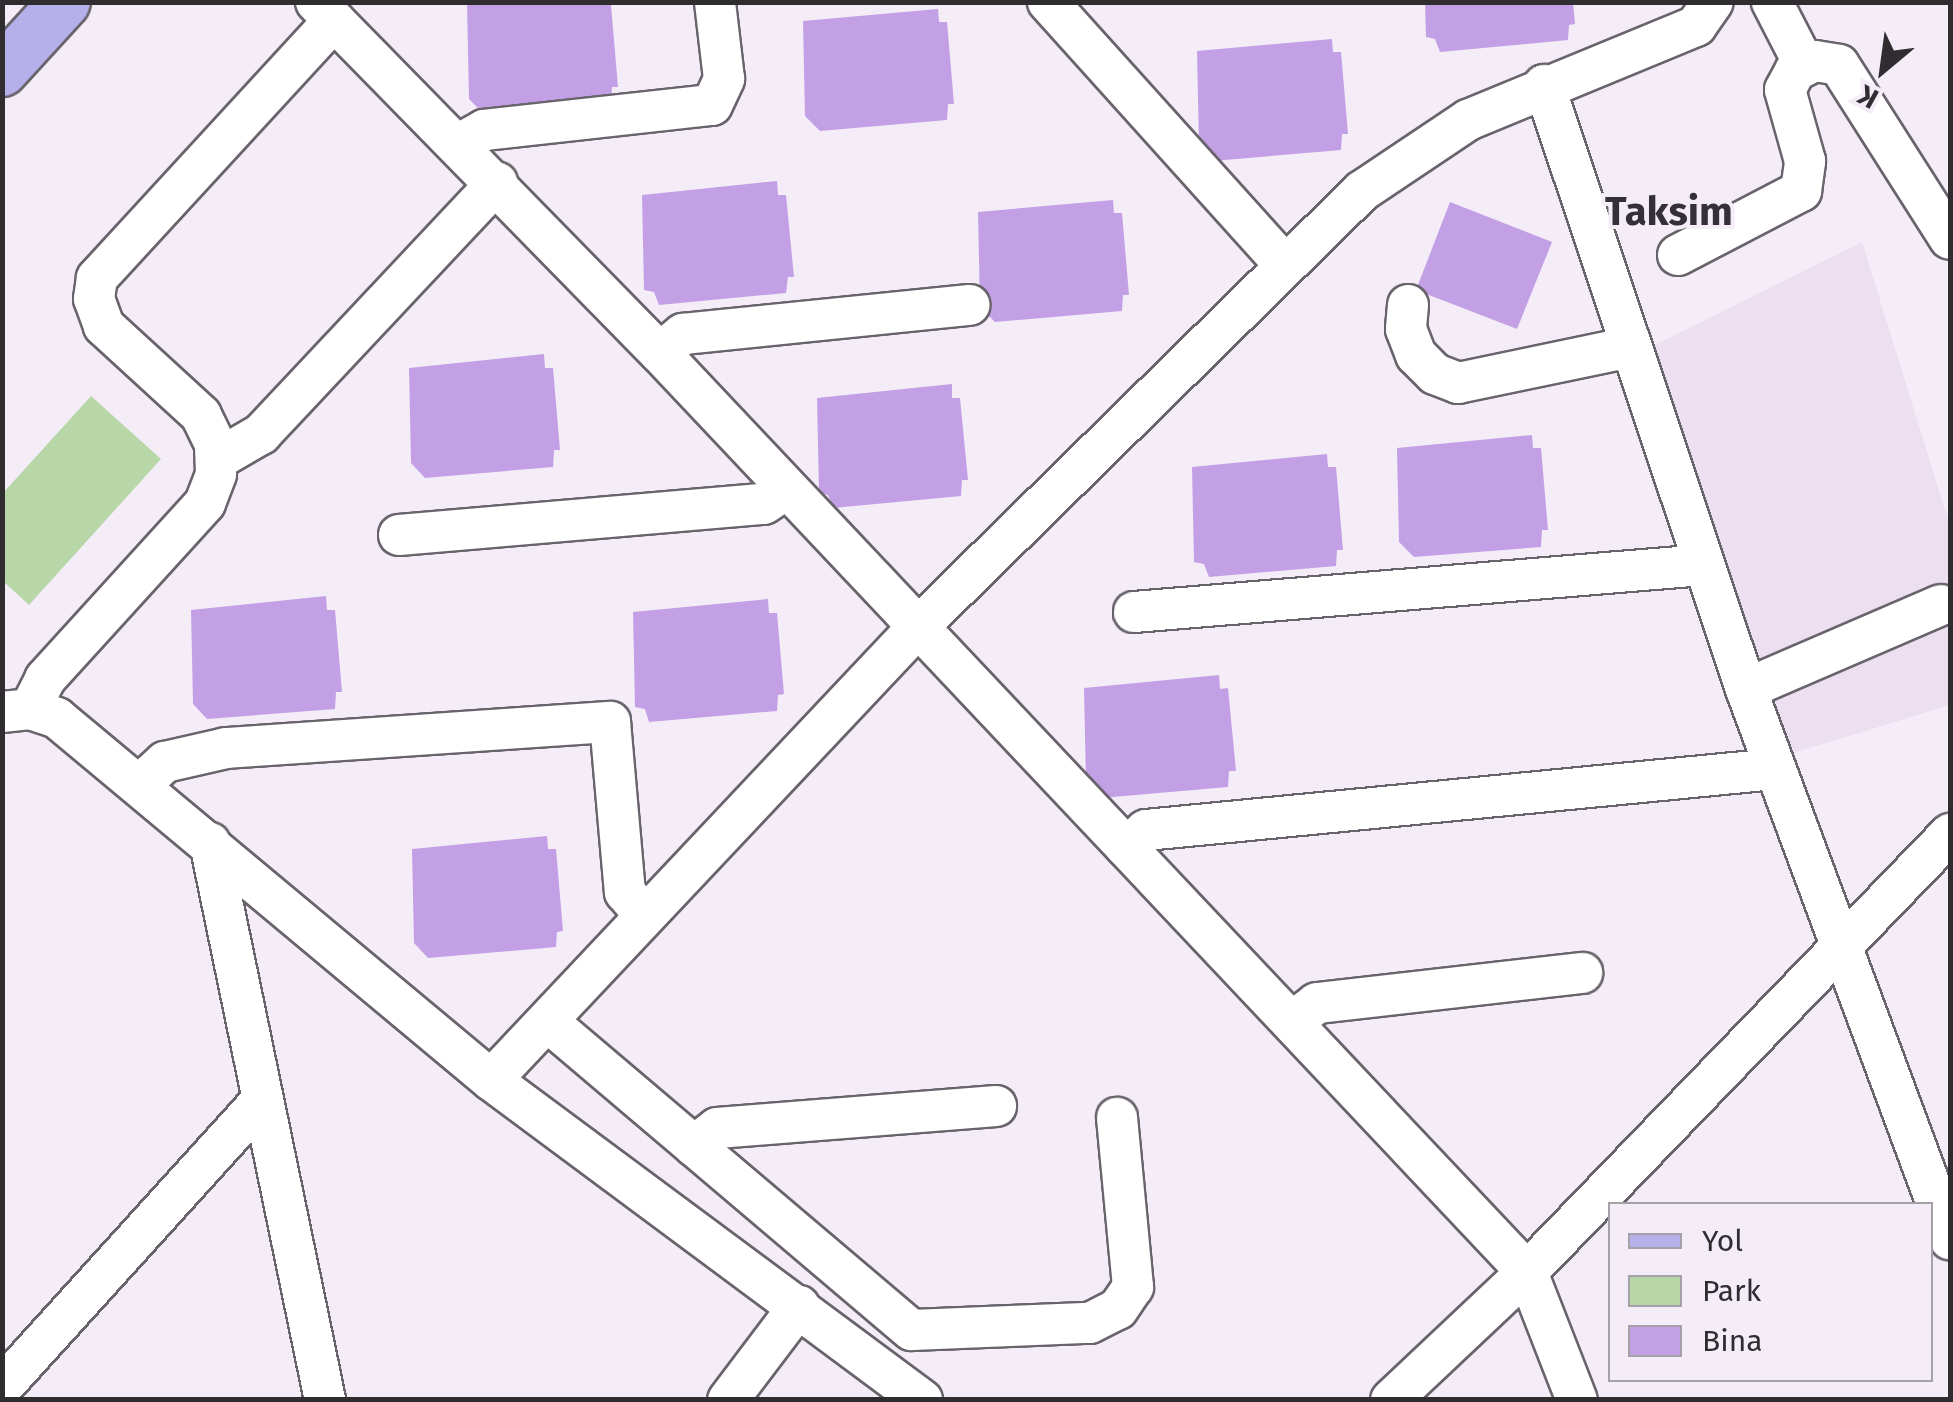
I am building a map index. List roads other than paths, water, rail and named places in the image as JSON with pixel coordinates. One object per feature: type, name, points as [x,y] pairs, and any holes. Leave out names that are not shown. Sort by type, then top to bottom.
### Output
[{"type":"main road","points":[[2,71],[65,2]]},
{"type":"street","points":[[459,144],[484,130],[712,105],[724,79],[715,2]]},
{"type":"street","points":[[491,1080],[916,628],[1362,190],[1411,155],[1544,85],[1696,26],[1713,2]]},
{"type":"street","points":[[1772,2],[1804,64]]},
{"type":"street","points":[[1057,5],[1284,264]]},
{"type":"street","points":[[16,710],[204,503],[218,459],[201,416],[104,326],[94,288],[102,269],[325,11],[660,353],[1528,1272],[1577,1400]]},
{"type":"street","points":[[1804,64],[1839,65],[1950,239]]},
{"type":"street","points":[[1678,255],[1801,191],[1806,161],[1785,90],[1804,64]]},
{"type":"street","points":[[1544,85],[1775,769],[1841,946],[1938,1163],[1950,1239]]},
{"type":"street","points":[[218,459],[261,434],[496,183]]},
{"type":"street","points":[[1408,305],[1406,330],[1416,355],[1435,374],[1458,383],[1631,348]]},
{"type":"street","points":[[660,353],[683,334],[970,306]]},
{"type":"street","points":[[400,535],[764,504],[786,489]]},
{"type":"street","points":[[1134,612],[1703,565]]},
{"type":"street","points":[[1746,689],[1942,605]]},
{"type":"street","points":[[16,710],[56,718],[491,1080],[922,1400]]},
{"type":"street","points":[[140,785],[165,762],[226,748],[610,722],[625,892],[645,916]]},
{"type":"street","points":[[1126,847],[1146,830],[1775,769]]},
{"type":"street","points":[[1402,1396],[1528,1272],[1950,834]]},
{"type":"street","points":[[210,843],[260,1102],[325,1400]]},
{"type":"street","points":[[1292,1022],[1317,1003],[1582,973]]},
{"type":"street","points":[[547,1021],[912,1330],[1090,1323],[1118,1310],[1133,1287],[1117,1118]]},
{"type":"street","points":[[2,1387],[260,1102]]},
{"type":"street","points":[[694,1146],[717,1128],[996,1106]]},
{"type":"street","points":[[728,1400],[798,1306]]},
{"type":"district","name":"Taksim","points":[[1669,212]]}]
